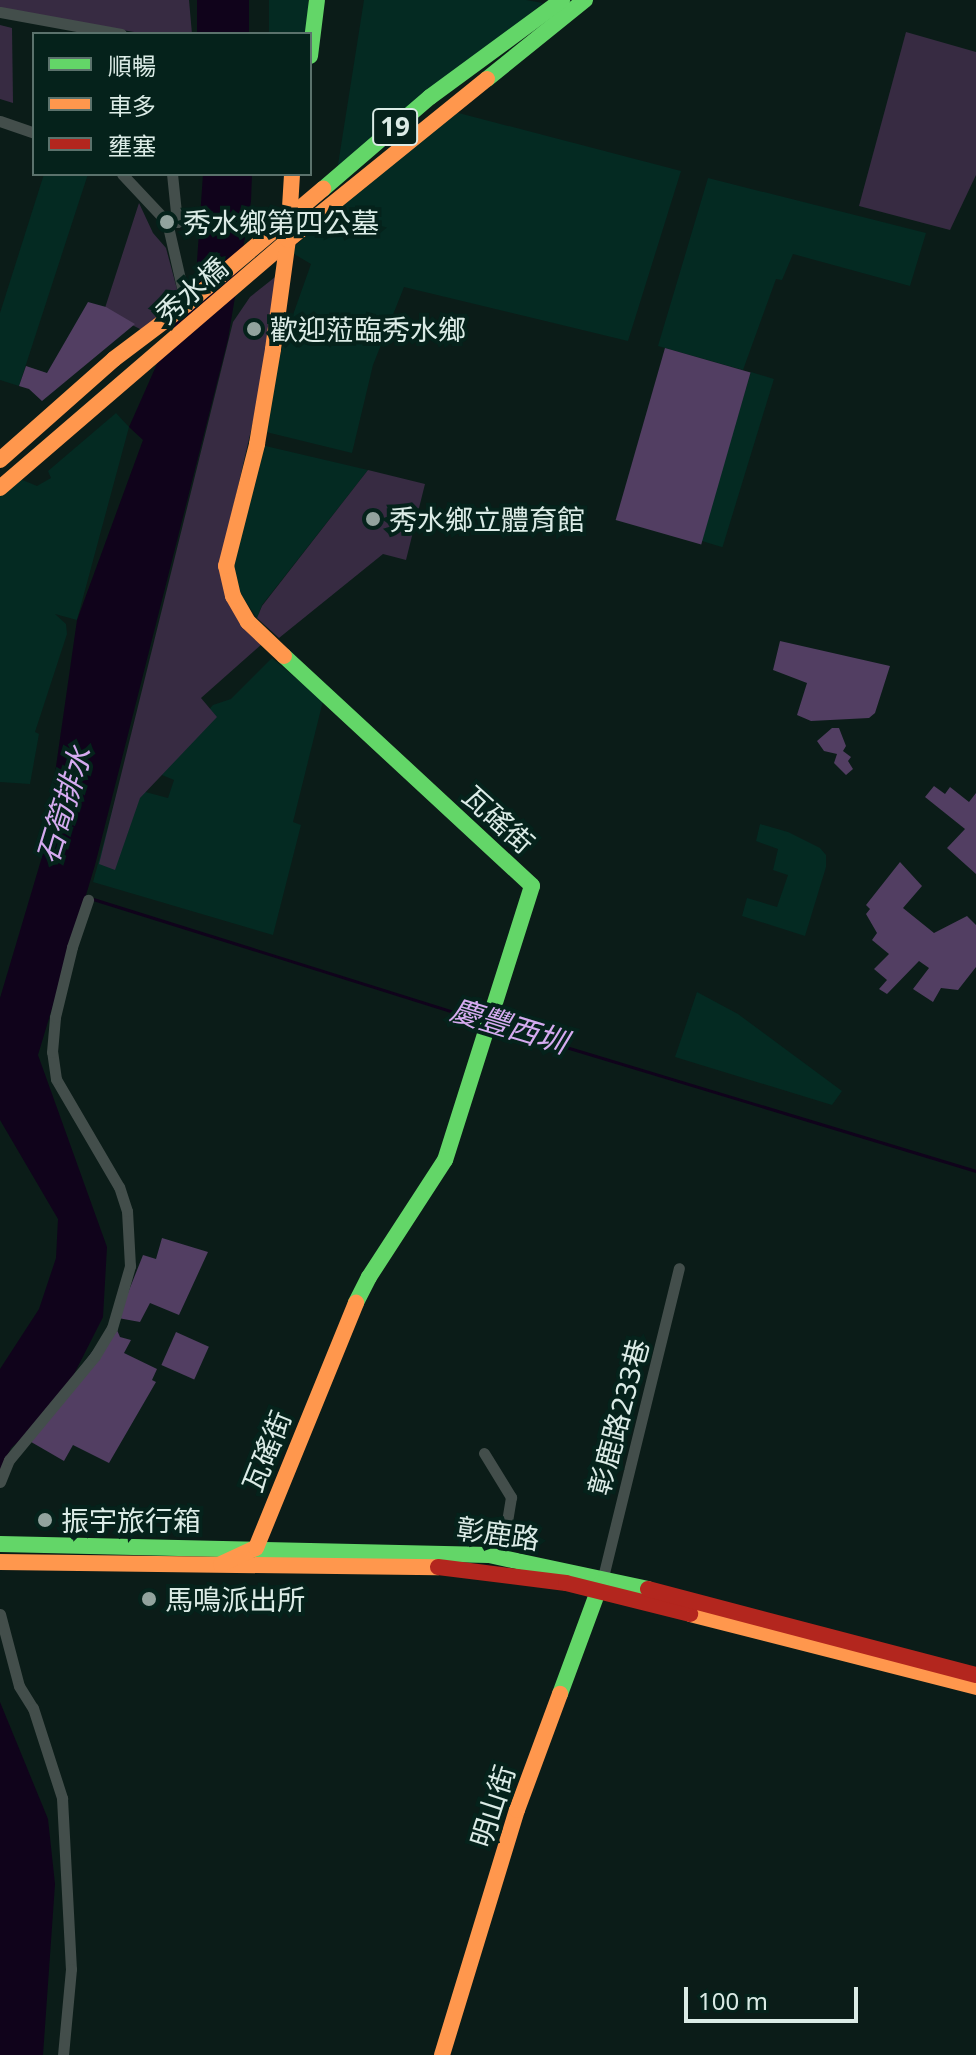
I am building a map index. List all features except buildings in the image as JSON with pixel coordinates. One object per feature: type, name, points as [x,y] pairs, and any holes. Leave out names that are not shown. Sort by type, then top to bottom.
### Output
[{"type":"main road","points":[[312,40],[317,0]]},
{"type":"main road","name":"19","points":[[287,219],[430,97],[562,0]]},
{"type":"main road","name":"19","points":[[288,240],[585,0]]},
{"type":"main road","name":"瓦磘街","points":[[256,1548],[333,1354],[369,1277],[445,1160],[532,886],[248,622],[233,596],[226,566],[257,444],[288,240],[292,176]]},
{"type":"main road","name":"秀水橋","points":[[0,460],[114,359],[186,305],[287,219]]},
{"type":"main road","name":"秀水橋","points":[[0,488],[288,240]]},
{"type":"main road","name":"彰鹿路","points":[[0,1544],[256,1548],[449,1559],[566,1583],[601,1585],[976,1675]]},
{"type":"main road","points":[[221,1564],[256,1548]]},
{"type":"main road","name":"彰鹿路","points":[[0,1562],[221,1564],[501,1558],[976,1687]]},
{"type":"main road","name":"明山街","points":[[442,2055],[517,1810],[601,1585]]},
{"type":"street","points":[[0,12],[110,32]]},
{"type":"street","points":[[0,121],[32,132]]},
{"type":"street","points":[[124,176],[167,222],[186,305]]},
{"type":"street","points":[[167,222],[177,222],[172,176]]},
{"type":"street","points":[[0,1482],[9,1460],[95,1356],[112,1328],[130,1266],[127,1211],[119,1187],[56,1079],[52,1052],[55,1017],[72,947],[88,900]]},
{"type":"street","name":"彰鹿路233巷","points":[[601,1585],[679,1268]]},
{"type":"street","points":[[484,1453],[511,1497],[501,1558]]},
{"type":"street","points":[[0,1614],[19,1686],[33,1708],[62,1798],[71,1969],[63,2055]]},
{"type":"shaded area","points":[[0,0],[189,0],[192,32],[134,32],[0,9]]},
{"type":"shaded area","points":[[269,0],[308,0],[308,32],[269,32]]},
{"type":"shaded area","points":[[364,0],[526,0],[543,3],[337,171]]},
{"type":"shaded area","points":[[0,25],[12,28],[13,103],[0,99]]},
{"type":"shaded area","points":[[906,32],[976,52],[976,175],[950,230],[859,206]]},
{"type":"shaded area","points":[[451,111],[681,171],[628,341],[404,287],[373,365],[352,453],[262,431],[283,343],[311,264],[289,251]]},
{"type":"shaded area","points":[[43,176],[87,176],[19,386],[0,380],[0,313]]},
{"type":"shaded area","points":[[708,178],[926,233],[910,286],[793,254],[782,280],[776,279],[743,370],[658,346]]},
{"type":"shaded area","points":[[139,203],[153,233],[166,248],[181,304],[146,332],[104,311]]},
{"type":"shaded area","points":[[289,266],[221,560],[262,644],[201,698],[217,717],[140,798],[115,870],[99,864],[233,322],[250,297]]},
{"type":"shaded area","points":[[88,302],[106,307],[135,324],[42,401],[29,389],[19,386],[26,366],[47,373]]},
{"type":"shaded area","points":[[665,348],[751,373],[701,545],[616,520]]},
{"type":"shaded area","points":[[751,372],[774,379],[722,547],[700,540]]},
{"type":"shaded area","points":[[116,413],[129,427],[77,620],[55,614],[66,624],[67,634],[35,732],[39,734],[30,784],[0,782],[0,494],[20,479],[37,486],[51,478],[48,471]]},
{"type":"shaded area","points":[[257,444],[368,470],[262,605],[257,618],[229,577]]},
{"type":"shaded area","name":"秀水鄉立體育館","points":[[368,470],[425,484],[406,560],[383,554],[279,638],[257,618],[262,606]]},
{"type":"shaded area","points":[[780,641],[890,666],[875,713],[869,718],[811,721],[797,715],[807,683],[773,670]]},
{"type":"shaded area","points":[[272,658],[323,701],[293,822],[301,825],[273,935],[93,882],[119,785],[168,798],[174,780],[162,775],[167,757],[213,705],[231,699]]},
{"type":"shaded area","points":[[832,728],[839,728],[846,746],[843,751],[851,757],[848,761],[853,769],[846,775],[834,763],[837,754],[824,751],[817,741]]},
{"type":"shaded area","points":[[934,786],[945,794],[950,787],[969,802],[976,793],[976,874],[947,848],[965,829],[925,797]]},
{"type":"shaded area","points":[[760,824],[788,832],[820,848],[826,855],[826,867],[805,936],[742,916],[747,898],[777,907],[788,875],[773,870],[778,849],[756,841]]},
{"type":"shaded area","points":[[900,862],[922,886],[903,908],[934,933],[967,916],[976,925],[976,967],[958,990],[941,988],[933,1002],[913,989],[929,968],[919,961],[887,994],[879,989],[887,980],[874,969],[889,954],[872,940],[877,933],[866,914],[870,909],[866,905]]},
{"type":"shaded area","points":[[697,992],[738,1014],[842,1091],[832,1105],[675,1057]]},
{"type":"shaded area","points":[[162,1238],[208,1252],[179,1315],[150,1303],[140,1322],[118,1318],[143,1255],[156,1259]]},
{"type":"shaded area","points":[[114,1323],[120,1337],[131,1340],[124,1353],[157,1369],[152,1380],[156,1382],[109,1463],[73,1445],[64,1461],[26,1439]]},
{"type":"shaded area","points":[[176,1332],[209,1347],[194,1380],[161,1365]]},
{"type":"water","points":[[197,0],[249,0],[249,32],[197,32]]},
{"type":"water","name":"石筍排水","points":[[203,176],[252,176],[251,201],[228,339],[95,865],[38,1055],[107,1247],[103,1317],[66,1390],[47,1417],[11,1448],[0,1472],[0,1369],[39,1309],[56,1258],[58,1219],[0,1120],[0,998],[44,850],[77,620],[143,440],[129,427],[196,276]]},
{"type":"water","points":[[0,1702],[48,1819],[55,1884],[43,2055],[0,2055]]},
{"type":"waterway","name":"慶豐西圳","points":[[93,899],[482,1021]]},
{"type":"waterway","name":"慶豐西圳","points":[[493,1025],[976,1171]]},
{"type":"traffic: fast","points":[[312,40],[317,0]]},
{"type":"traffic: fast","points":[[323,189],[430,97],[562,0]]},
{"type":"traffic: fast","points":[[487,79],[585,0]]},
{"type":"traffic: fast","points":[[284,656],[532,886],[445,1160],[369,1277],[356,1303]]},
{"type":"traffic: fast","points":[[0,1544],[489,1555],[648,1589]]},
{"type":"traffic: fast","points":[[560,1694],[601,1583]]},
{"type":"traffic: slow","points":[[0,488],[288,240],[487,79]]},
{"type":"traffic: slow","points":[[284,656],[248,622],[233,596],[226,566],[257,444],[288,240],[292,176]]},
{"type":"traffic: slow","points":[[0,460],[114,359],[186,305],[323,189]]},
{"type":"traffic: slow","points":[[221,1564],[256,1548],[356,1303]]},
{"type":"traffic: slow","points":[[0,1562],[438,1567]]},
{"type":"traffic: slow","points":[[690,1614],[976,1687]]},
{"type":"traffic: slow","points":[[442,2055],[517,1810],[560,1694]]},
{"type":"traffic: jam","points":[[438,1567],[566,1583],[690,1614]]},
{"type":"traffic: jam","points":[[648,1589],[976,1675]]},
{"type":"place","name":"秀水鄉第四公墓","points":[[167,222]]},
{"type":"place","name":"歡迎蒞臨秀水鄉","points":[[254,329]]},
{"type":"place","name":"秀水鄉立體育館","points":[[373,519]]},
{"type":"place","name":"振宇旅行箱","points":[[45,1520]]},
{"type":"place","name":"馬鳴派出所","points":[[149,1599]]}]
